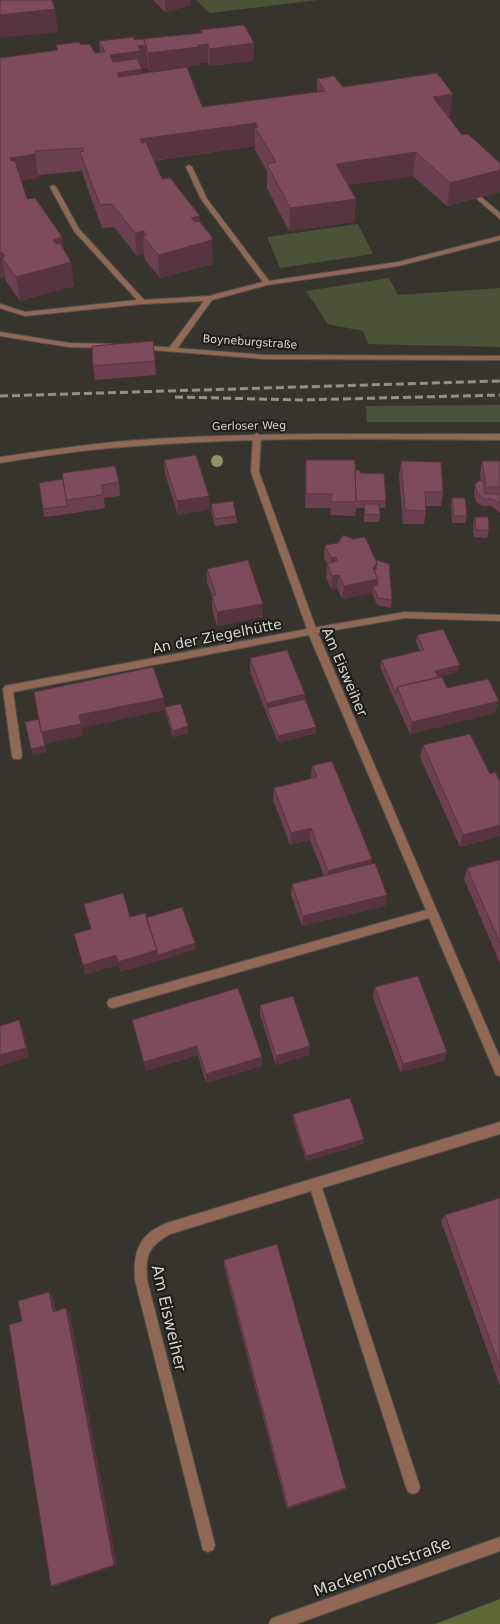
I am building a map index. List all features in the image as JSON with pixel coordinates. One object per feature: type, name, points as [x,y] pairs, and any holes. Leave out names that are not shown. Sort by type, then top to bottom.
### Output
[{"type":"street","points":[[188,167],[204,199],[267,283]]},
{"type":"street","points":[[53,187],[76,230],[142,302]]},
{"type":"street","points":[[479,198],[500,217]]},
{"type":"street","points":[[0,306],[25,314],[142,302],[208,298],[267,283],[398,264],[500,238]]},
{"type":"street","points":[[173,348],[208,298]]},
{"type":"street","points":[[0,334],[69,345],[116,346]]},
{"type":"street","name":"Boyneburgstraße","points":[[135,347],[173,348],[264,356],[500,358]]},
{"type":"street","name":"Gerloser Weg","points":[[0,460],[110,445],[257,436],[500,437]]},
{"type":"street","name":"Am Eisweiher","points":[[257,436],[255,472],[312,631],[500,1072]]},
{"type":"street","name":"An der Ziegelhütte","points":[[17,756],[8,689],[405,615],[500,618]]},
{"type":"street","points":[[113,1003],[431,913]]},
{"type":"street","name":"Am Eisweiher","points":[[208,1545],[141,1280],[139,1258],[152,1240],[167,1228],[500,1128]]},
{"type":"street","points":[[315,1185],[414,1487]]},
{"type":"street","name":"Mackenrodtstraße","points":[[276,1624],[500,1544]]},
{"type":"green space","points":[[196,0],[318,0],[210,13]]},
{"type":"green space","points":[[358,224],[373,254],[280,268],[267,237]]},
{"type":"green space","points":[[389,278],[398,295],[500,288],[500,347],[368,344],[363,331],[328,324],[306,291]]},
{"type":"green space","points":[[500,405],[500,422],[367,422],[366,406]]},
{"type":"green space","points":[[500,1599],[500,1624],[435,1624]]},
{"type":"building","points":[[0,0],[52,0],[55,9],[0,15]]},
{"type":"building","points":[[244,25],[254,43],[209,49],[208,44],[198,45],[199,47],[148,53],[144,39],[142,39],[202,33],[200,30]]},
{"type":"building","points":[[134,37],[134,40],[144,39],[146,45],[138,46],[140,51],[110,55],[113,62],[137,59],[142,69],[117,73],[119,77],[187,67],[202,107],[325,91],[317,79],[334,76],[343,87],[437,73],[453,94],[433,97],[462,135],[468,134],[500,163],[500,170],[450,183],[416,152],[336,164],[356,199],[290,208],[267,164],[276,162],[255,127],[258,127],[256,123],[140,139],[142,143],[146,142],[162,179],[170,178],[200,216],[191,218],[195,222],[199,221],[212,237],[212,240],[158,255],[143,236],[147,235],[144,231],[135,233],[112,204],[100,205],[80,152],[84,151],[83,148],[35,151],[35,154],[10,158],[11,161],[15,161],[27,199],[35,198],[62,237],[53,240],[56,244],[60,243],[71,262],[16,277],[2,258],[5,257],[3,253],[0,253],[0,58],[58,50],[56,45],[79,42],[81,45],[90,44],[95,53],[105,52],[99,41]]},
{"type":"building","points":[[153,341],[155,361],[93,366],[92,346]]},
{"type":"building","points":[[196,455],[209,496],[177,501],[164,460]]},
{"type":"building","points":[[306,460],[355,460],[356,502],[331,502],[332,494],[306,494]]},
{"type":"building","points":[[401,461],[441,462],[443,492],[425,492],[426,511],[405,510]]},
{"type":"building","points":[[482,461],[500,461],[500,487],[486,487]]},
{"type":"building","points":[[115,466],[119,482],[102,485],[103,495],[66,500],[62,473]]},
{"type":"building","points":[[355,470],[360,470],[360,473],[384,474],[386,501],[356,501]]},
{"type":"building","points":[[63,479],[67,506],[43,509],[39,483]]},
{"type":"building","points":[[478,481],[483,481],[485,494],[500,494],[500,504],[493,499],[484,499],[478,494],[475,485]]},
{"type":"building","points":[[452,498],[465,498],[467,516],[454,516]]},
{"type":"building","points":[[233,501],[236,516],[215,519],[211,504]]},
{"type":"building","points":[[364,504],[379,504],[380,515],[365,514]]},
{"type":"building","points":[[475,517],[488,517],[489,530],[476,530]]},
{"type":"building","points":[[343,535],[353,539],[365,537],[377,563],[373,568],[378,579],[344,586],[339,575],[332,576],[327,564],[337,561],[336,557],[331,558],[325,545],[338,543]]},
{"type":"building","points":[[248,560],[263,604],[217,612],[212,596],[216,595],[207,569]]},
{"type":"building","points":[[376,560],[389,564],[392,600],[378,598],[373,586],[377,585],[378,579],[374,571],[376,569]]},
{"type":"building","points":[[443,629],[460,665],[435,671],[438,677],[397,687],[396,693],[381,660],[424,650],[417,635]]},
{"type":"building","points":[[287,650],[305,694],[267,703],[250,658]]},
{"type":"building","points":[[153,667],[164,698],[79,715],[81,724],[41,732],[34,692]]},
{"type":"building","points":[[442,677],[447,688],[488,679],[499,701],[412,722],[397,687]]},
{"type":"building","points":[[305,699],[316,727],[278,736],[267,708]]},
{"type":"building","points":[[181,704],[188,726],[173,731],[165,707]]},
{"type":"building","points":[[39,719],[45,746],[31,749],[25,722]]},
{"type":"building","points":[[470,734],[490,774],[495,772],[500,781],[500,825],[463,835],[423,745]]},
{"type":"building","points":[[332,761],[372,859],[328,871],[311,828],[291,833],[274,788],[317,777],[312,766]]},
{"type":"building","points":[[500,860],[500,943],[467,868]]},
{"type":"building","points":[[375,863],[387,895],[303,916],[292,884]]},
{"type":"building","points":[[123,893],[130,917],[145,913],[157,950],[118,962],[116,955],[83,965],[74,934],[91,929],[84,904]]},
{"type":"building","points":[[182,907],[195,943],[158,955],[146,918]]},
{"type":"building","points":[[418,976],[447,1052],[403,1064],[375,987]]},
{"type":"building","points":[[238,988],[262,1057],[206,1074],[197,1046],[144,1062],[132,1020]]},
{"type":"building","points":[[293,996],[310,1046],[276,1056],[260,1005]]},
{"type":"building","points":[[19,1020],[26,1048],[0,1055],[0,1026]]},
{"type":"building","points":[[350,1098],[364,1139],[306,1156],[293,1114]]},
{"type":"building","points":[[500,1198],[500,1368],[445,1215]]},
{"type":"building","points":[[277,1244],[346,1488],[288,1507],[224,1260]]},
{"type":"building","points":[[49,1292],[53,1312],[66,1308],[114,1565],[51,1586],[9,1325],[22,1321],[18,1301]]},
{"type":"railway","points":[[0,396],[500,381]]},
{"type":"railway","points":[[175,397],[301,400],[500,395]]}]
